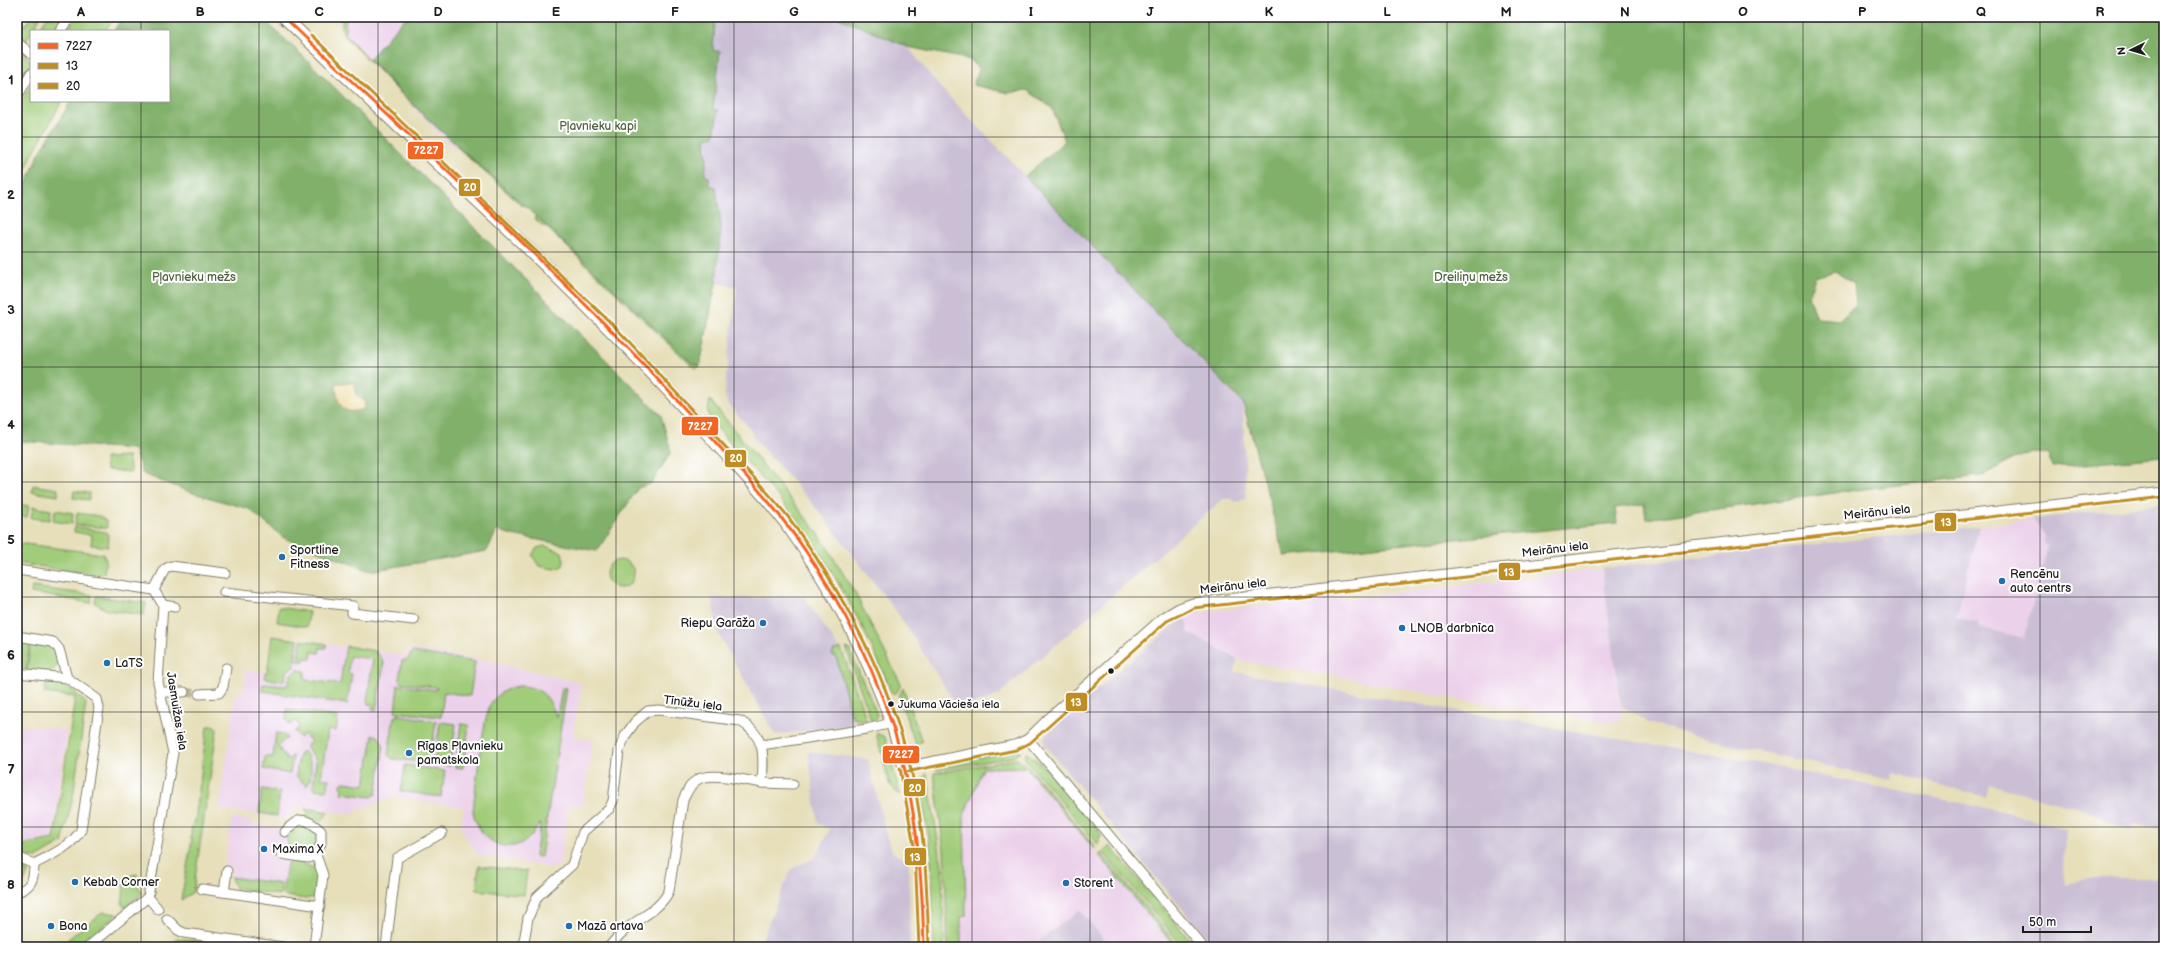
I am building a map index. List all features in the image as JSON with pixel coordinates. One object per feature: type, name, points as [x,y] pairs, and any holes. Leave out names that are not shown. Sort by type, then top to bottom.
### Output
[{"type":"main road","points":[[284,17],[562,281],[679,401],[790,528],[829,588],[857,641],[892,723],[905,767],[920,857],[924,947]]},
{"type":"street","points":[[61,30],[70,17]]},
{"type":"street","points":[[17,42],[30,53]]},
{"type":"street","points":[[17,97],[30,75]]},
{"type":"street","name":"Meirānu iela","points":[[905,767],[1015,744],[1028,739],[1047,720],[1164,617],[1179,608],[1193,603],[2164,492]]},
{"type":"street","points":[[154,590],[165,569],[171,566],[225,573]]},
{"type":"street","points":[[17,570],[154,590]]},
{"type":"street","points":[[154,590],[163,605],[175,607]]},
{"type":"street","points":[[224,592],[353,606],[352,613],[414,620]]},
{"type":"street","name":"Jasmuižas iela","points":[[148,897],[173,753],[160,692],[157,669],[163,605]]},
{"type":"street","points":[[17,636],[53,642],[59,649],[67,678]]},
{"type":"street","points":[[199,694],[218,694],[223,687],[226,668]]},
{"type":"street","points":[[17,673],[67,678],[97,700],[99,708],[81,830],[76,838],[67,846],[34,864]]},
{"type":"street","points":[[160,692],[184,692]]},
{"type":"street","name":"Tīnūžu iela","points":[[524,947],[528,918],[537,897],[572,865],[583,832],[609,809],[612,801],[619,751],[626,736],[639,718],[648,711],[659,710],[740,721],[750,726],[758,736],[761,745]]},
{"type":"street","points":[[762,783],[764,761],[761,745],[867,729],[892,723]]},
{"type":"street","points":[[1028,739],[1203,947]]},
{"type":"street","points":[[609,947],[628,927],[656,909],[664,901],[669,892],[683,800],[690,787],[698,779],[710,776],[762,783],[793,784]]},
{"type":"street","points":[[285,832],[292,823],[302,819],[313,824],[321,831],[321,844],[316,855],[323,875],[314,947]]},
{"type":"street","points":[[386,947],[397,858],[442,833]]},
{"type":"street","points":[[281,854],[308,858],[316,855]]},
{"type":"street","points":[[17,857],[34,864]]},
{"type":"street","points":[[17,892],[26,888],[32,882],[34,864]]},
{"type":"street","points":[[224,892],[227,871]]},
{"type":"street","points":[[202,889],[320,906]]},
{"type":"street","points":[[88,947],[148,897],[158,909]]},
{"type":"street","points":[[167,920],[178,930],[184,933],[283,947]]},
{"type":"shaded area","points":[[346,17],[406,17],[369,59],[345,34]]},
{"type":"shaded area","points":[[709,17],[837,17],[908,47],[939,86],[1243,403],[1246,499],[1235,502],[1233,499],[1223,499],[997,696],[959,709],[899,615],[819,511],[753,437],[751,430],[728,404],[725,395],[726,379],[737,287],[716,283],[721,226],[705,176],[707,156],[705,145],[706,137],[710,136],[718,110],[713,110],[720,51],[712,51],[715,22],[709,21]]},
{"type":"shaded area","points":[[370,63],[455,145],[453,148]]},
{"type":"shaded area","points":[[2164,504],[2164,830],[2135,824],[2132,832],[2080,808],[1989,784],[1986,797],[1894,773],[1891,780],[1731,745],[1648,723],[1621,705],[1602,568],[1979,526],[1956,617],[1979,623],[1978,627],[2024,638],[2048,545],[2045,544],[2045,535],[2033,519]]},
{"type":"shaded area","name":"Rencēnu auto centrs","points":[[2033,519],[2046,535],[2045,544],[2048,545],[2025,638],[1978,627],[1978,623],[1956,617],[1979,526]]},
{"type":"shaded area","points":[[1602,569],[1623,715],[1616,723],[1457,699],[1353,679],[1241,661],[1187,632],[1187,615],[1195,613],[1343,596],[1344,599]]},
{"type":"shaded area","points":[[804,597],[842,652],[858,715],[848,725],[775,735],[717,631],[712,598]]},
{"type":"shaded area","points":[[1187,615],[1187,632],[1237,659],[1235,672],[1752,762],[2006,812],[2067,829],[2063,854],[2066,886],[2088,878],[2164,878],[2164,947],[1214,947],[1044,744],[1043,738],[1116,673]]},
{"type":"shaded area","name":"Rīgas Pļavnieku pamatskola","points":[[272,636],[406,655],[408,649],[484,660],[582,683],[573,736],[593,740],[583,806],[569,805],[560,864],[555,868],[478,855],[461,830],[463,807],[393,796],[350,814],[298,807],[286,819],[219,809],[236,692],[243,693],[246,670],[267,673]]},
{"type":"shaded area","points":[[17,684],[24,685],[19,725],[67,730],[53,838],[22,844],[17,844]]},
{"type":"shaded area","points":[[808,752],[868,759],[887,837],[893,853],[909,860],[910,947],[759,946],[791,869],[815,858],[830,829],[818,824]]},
{"type":"shaded area","name":"Storent","points":[[1026,767],[1175,947],[1110,947],[1080,910],[1031,947],[961,947],[961,917],[966,916],[964,815],[983,768]]},
{"type":"shaded area","points":[[232,818],[249,820],[250,823],[291,831],[284,884],[231,877],[232,869],[224,868]]},
{"type":"shaded area","points":[[1080,910],[1110,947],[1031,947]]},
{"type":"green space","points":[[17,17],[20,17],[25,26],[31,17],[40,17],[32,30],[30,30],[30,34],[24,44],[17,35]]},
{"type":"green space","points":[[47,17],[64,17],[54,30],[39,30]]},
{"type":"green space","points":[[77,17],[114,17],[106,30],[67,30]]},
{"type":"green space","name":"Pļavnieku mežs","points":[[122,17],[261,17],[306,59],[661,415],[671,452],[652,483],[638,488],[597,551],[512,535],[497,530],[487,551],[370,571],[284,538],[249,509],[190,492],[143,474],[134,449],[17,441],[17,206],[39,154],[70,102],[170,102],[170,30],[115,30]],"holes":[[[336,383],[355,383],[356,395],[364,401]]]},
{"type":"green space","points":[[342,17],[346,17],[345,34],[406,99],[344,35],[342,28]]},
{"type":"green space","name":"Pļavnieku kapi","points":[[406,17],[709,17],[709,21],[715,22],[713,51],[720,51],[713,110],[718,110],[714,136],[706,138],[705,145],[707,156],[705,176],[709,177],[709,185],[716,187],[721,226],[716,283],[700,366],[692,363],[535,215],[423,115],[369,59]]},
{"type":"green space","name":"Dreiliņu mežs","points":[[837,17],[2164,17],[2164,457],[2052,467],[2048,455],[2033,452],[2012,460],[1981,476],[1871,488],[1646,519],[1644,504],[1615,508],[1617,523],[1284,556],[1243,403],[1025,176],[1065,141],[1052,108],[1027,90],[1008,93],[973,85],[979,70],[971,60],[908,47]],"holes":[[[1835,271],[1854,284],[1856,304],[1840,320],[1817,318],[1809,296],[1815,277]]]},
{"type":"green space","points":[[23,54],[30,60],[30,65],[24,73],[17,71],[17,64]]},
{"type":"green space","points":[[30,86],[30,102],[61,102],[32,155],[17,190],[17,110]]},
{"type":"green space","points":[[457,146],[523,205],[522,206]]},
{"type":"green space","points":[[535,215],[692,363],[700,366],[696,368],[690,364],[545,226],[536,220]]},
{"type":"green space","points":[[710,400],[819,534],[855,593],[901,684],[897,692],[892,694],[870,643],[844,593],[814,545],[781,500],[735,449],[709,417],[708,411]]},
{"type":"green space","points":[[128,457],[131,472],[106,470],[105,458]]},
{"type":"green space","points":[[33,485],[58,489],[58,496],[32,492]]},
{"type":"green space","points":[[74,491],[90,493],[89,500],[73,498]]},
{"type":"green space","points":[[17,504],[29,506],[27,517],[17,516]]},
{"type":"green space","points":[[33,507],[51,510],[50,520],[31,518]]},
{"type":"green space","points":[[55,510],[73,513],[72,524],[53,521]]},
{"type":"green space","points":[[77,513],[99,516],[106,521],[107,528],[75,525]]},
{"type":"green space","points":[[75,527],[106,532],[109,537],[108,547],[91,545],[92,535],[74,532]]},
{"type":"green space","points":[[17,543],[104,554],[104,558],[106,559],[104,573],[99,575],[17,563]]},
{"type":"green space","points":[[545,546],[562,552],[564,561],[563,566],[554,569],[539,566],[532,555],[537,548]]},
{"type":"green space","points":[[620,560],[630,564],[634,574],[630,584],[620,588],[610,584],[606,574],[610,564]]},
{"type":"green space","points":[[32,587],[92,595],[91,603],[31,593]]},
{"type":"green space","points":[[96,596],[146,603],[144,615],[107,610],[95,603]]},
{"type":"green space","points":[[279,607],[309,612],[307,627],[277,622]]},
{"type":"green space","points":[[272,636],[298,640],[294,667],[286,671],[285,679],[282,681],[264,678],[265,673],[267,673]]},
{"type":"green space","points":[[17,640],[30,642],[26,670],[17,669]]},
{"type":"green space","points":[[301,640],[327,644],[326,648],[320,648],[319,653],[312,652],[311,659],[304,658],[304,661],[298,661]]},
{"type":"green space","points":[[31,642],[46,644],[53,648],[57,659],[57,664],[53,670],[45,673],[27,671]]},
{"type":"green space","points":[[346,646],[376,651],[376,654],[379,655],[384,663],[376,710],[372,710],[373,705],[368,704],[367,700],[373,659],[350,656],[348,673],[352,674],[347,704],[262,691],[263,684],[285,686],[288,684],[290,675],[297,670],[305,671],[305,680],[340,684]]},
{"type":"green space","points":[[841,648],[867,721],[855,719],[851,714],[836,656],[832,656],[833,651]]},
{"type":"green space","points":[[846,648],[849,649],[877,714],[875,722],[872,723]]},
{"type":"green space","points":[[412,652],[475,662],[470,696],[444,692],[441,717],[395,712],[398,685],[436,690],[436,687],[402,683],[399,679],[402,661],[408,659]]},
{"type":"green space","points":[[52,680],[65,683],[86,703],[73,797],[62,843],[36,858],[17,854],[17,846],[54,839],[75,697],[44,693],[46,685]]},
{"type":"green space","points":[[519,686],[534,688],[544,694],[551,704],[557,718],[562,688],[567,688],[541,857],[535,856],[541,823],[527,840],[518,845],[501,845],[493,842],[480,829],[473,812],[480,755],[488,711],[491,703],[500,694],[511,688]]},
{"type":"green space","points":[[903,688],[922,742],[915,743],[899,696]]},
{"type":"green space","points":[[287,709],[338,717],[336,731],[328,730],[321,778],[329,779],[328,788],[325,790],[313,789],[316,760],[306,746],[311,742],[305,734],[300,738],[295,731],[300,727],[296,721],[290,725],[286,719]]},
{"type":"green space","points":[[399,715],[436,721],[430,763],[393,759],[388,755],[394,717]]},
{"type":"green space","points":[[440,722],[456,724],[450,766],[434,763]]},
{"type":"green space","points":[[461,724],[469,725],[463,768],[455,767]]},
{"type":"green space","points":[[207,726],[215,726],[217,730],[193,892],[181,900],[192,839],[190,838],[193,822],[195,822]]},
{"type":"green space","points":[[276,733],[284,734],[287,738],[278,746],[287,760],[293,756],[290,774],[263,769],[265,756],[273,757]]},
{"type":"green space","points":[[876,733],[885,737],[889,751],[881,753]]},
{"type":"green space","points":[[373,735],[378,736],[384,746],[376,794],[372,797],[342,793],[341,784],[344,782],[365,785]]},
{"type":"green space","points":[[1015,750],[1021,752],[1013,757],[936,770],[933,767],[937,764]]},
{"type":"green space","points":[[303,751],[309,758],[311,768],[307,786],[296,776],[299,754]]},
{"type":"green space","points":[[1026,753],[1037,760],[1057,779],[1101,834],[1098,845],[1025,759]]},
{"type":"green space","points":[[890,756],[900,794],[898,794],[889,783],[883,759]]},
{"type":"green space","points":[[1017,759],[1026,764],[1095,847],[1094,849],[1026,767],[983,768],[964,815],[966,916],[961,917],[961,947],[948,947],[944,851],[934,773]]},
{"type":"green space","points":[[405,765],[445,771],[441,797],[401,791]]},
{"type":"green space","points":[[927,773],[942,866],[944,947],[934,947],[929,838],[920,789],[920,782]]},
{"type":"green space","points":[[262,789],[280,792],[277,816],[259,813]]},
{"type":"green space","points":[[306,808],[328,812],[322,821],[315,821],[309,818]]},
{"type":"green space","points":[[302,824],[312,829],[317,839],[312,849],[302,854],[292,849],[287,839],[292,829]]},
{"type":"green space","points":[[1110,846],[1196,947],[1183,947],[1103,852]]},
{"type":"green space","points":[[1101,853],[1179,947],[1175,947],[1099,855]]},
{"type":"green space","points":[[292,860],[315,868],[319,879],[319,890],[315,897],[305,899],[282,895],[287,864]]},
{"type":"green space","points":[[17,861],[22,863],[28,872],[25,881],[17,886]]},
{"type":"green space","points":[[479,866],[527,871],[524,895],[476,890]]},
{"type":"green space","points":[[137,874],[136,883],[142,893],[125,908],[122,905],[125,877]]},
{"type":"green space","points":[[231,877],[281,884],[280,895],[235,888]]},
{"type":"green space","points":[[103,912],[117,914],[86,942],[67,940]]},
{"type":"green space","points":[[177,938],[237,947],[169,947]]},
{"type":"green space","points":[[186,941],[232,946],[184,947]]},
{"type":"sand","points":[[336,383],[355,383],[356,395],[364,401],[365,408],[357,411],[351,411],[342,407],[338,397]]},
{"type":"tunnel","points":[[184,692],[199,694]]},
{"type":"transit line","name":"7227","points":[[284,17],[546,265],[589,308],[653,374],[750,480],[798,540],[831,590],[846,617],[872,671],[893,727],[907,781],[916,836],[922,891],[924,947]]},
{"type":"transit line","name":"20","points":[[311,35],[614,326],[768,493],[789,518],[809,547],[847,608],[863,640],[892,706],[903,740],[912,774],[923,838],[929,947]]},
{"type":"transit line","name":"13","points":[[906,772],[1016,750],[1030,743],[1167,621],[1194,608],[2164,497]]},
{"type":"transit line","name":"13","points":[[900,768],[915,852],[919,947]]},
{"type":"place","name":"Sportline Fitness","points":[[282,557]]},
{"type":"place","name":"Rencēnu auto centrs","points":[[2002,581]]},
{"type":"place","name":"Riepu Garāža","points":[[763,623]]},
{"type":"place","name":"LNOB darbnīca","points":[[1402,628]]},
{"type":"place","name":"LaTS","points":[[107,663]]},
{"type":"place","name":"Jukuma Vācieša iela","points":[[891,704]]},
{"type":"place","name":"Rīgas Pļavnieku pamatskola","points":[[409,753]]},
{"type":"place","name":"Maxima X","points":[[264,849]]},
{"type":"place","name":"Kebab Corner","points":[[75,882]]},
{"type":"place","name":"Storent","points":[[1066,883]]},
{"type":"place","name":"Bona","points":[[51,926]]},
{"type":"place","name":"Mazā artava","points":[[569,926]]}]
